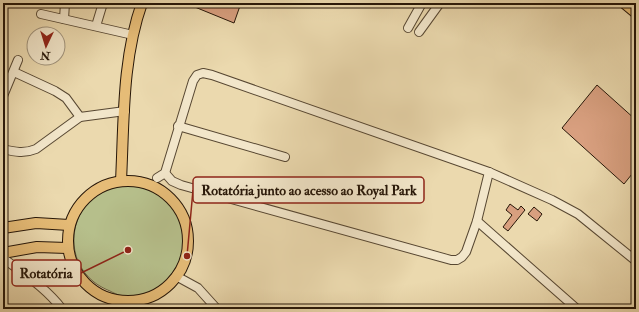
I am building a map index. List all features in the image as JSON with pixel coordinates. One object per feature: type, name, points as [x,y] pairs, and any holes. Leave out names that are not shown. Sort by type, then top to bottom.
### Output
[{"type":"main road","points":[[121,181],[127,75],[133,35],[142,3]]},
{"type":"main road","points":[[624,3],[636,13]]},
{"type":"main road","points":[[121,181],[145,183],[160,189],[172,199],[181,211],[187,225],[189,241],[187,256],[181,270],[166,288],[148,298],[124,305],[97,293],[86,285],[77,274],[71,262],[67,248],[67,233],[69,225],[74,212],[83,200],[94,190],[107,184],[121,181]]},
{"type":"main road","points":[[3,228],[36,223],[69,225]]},
{"type":"main road","points":[[3,253],[38,247],[67,248]]},
{"type":"street","points":[[64,19],[65,3]]},
{"type":"street","points":[[96,26],[103,3]]},
{"type":"street","points":[[408,28],[422,3]]},
{"type":"street","points":[[418,32],[440,3]]},
{"type":"street","points":[[41,14],[133,35]]},
{"type":"street","points":[[3,96],[18,60]]},
{"type":"street","points":[[14,72],[55,91],[66,98],[80,117]]},
{"type":"street","points":[[157,178],[165,173],[193,80],[197,74],[203,73],[489,172],[552,200],[578,214],[636,261]]},
{"type":"street","points":[[3,149],[18,153],[29,152],[36,149],[80,117],[125,111]]},
{"type":"street","points":[[178,126],[285,157]]},
{"type":"street","points":[[165,173],[172,181],[181,186],[451,260],[457,260],[466,252],[477,221],[489,172]]},
{"type":"street","points":[[477,221],[577,309]]},
{"type":"street","points":[[3,258],[34,280],[55,300],[62,309]]},
{"type":"street","points":[[176,276],[198,288],[217,309]]},
{"type":"green space","points":[[122,184],[145,186],[162,195],[176,212],[184,233],[182,255],[167,282],[144,295],[130,298],[120,296],[98,285],[85,273],[75,251],[74,239],[75,227],[86,204],[101,191]]},
{"type":"building","points":[[185,3],[241,3],[234,23]]},
{"type":"building","points":[[597,85],[636,120],[636,169],[624,184],[562,128]]},
{"type":"building","points":[[510,204],[518,210],[521,206],[525,210],[508,231],[503,227],[512,215],[506,210]]},
{"type":"building","points":[[534,207],[542,214],[537,221],[528,214]]},
{"type":"place","name":"Rotatória","points":[[128,250]]},
{"type":"place","name":"Rotatória junto ao acesso ao Royal Park","points":[[187,256]]}]
